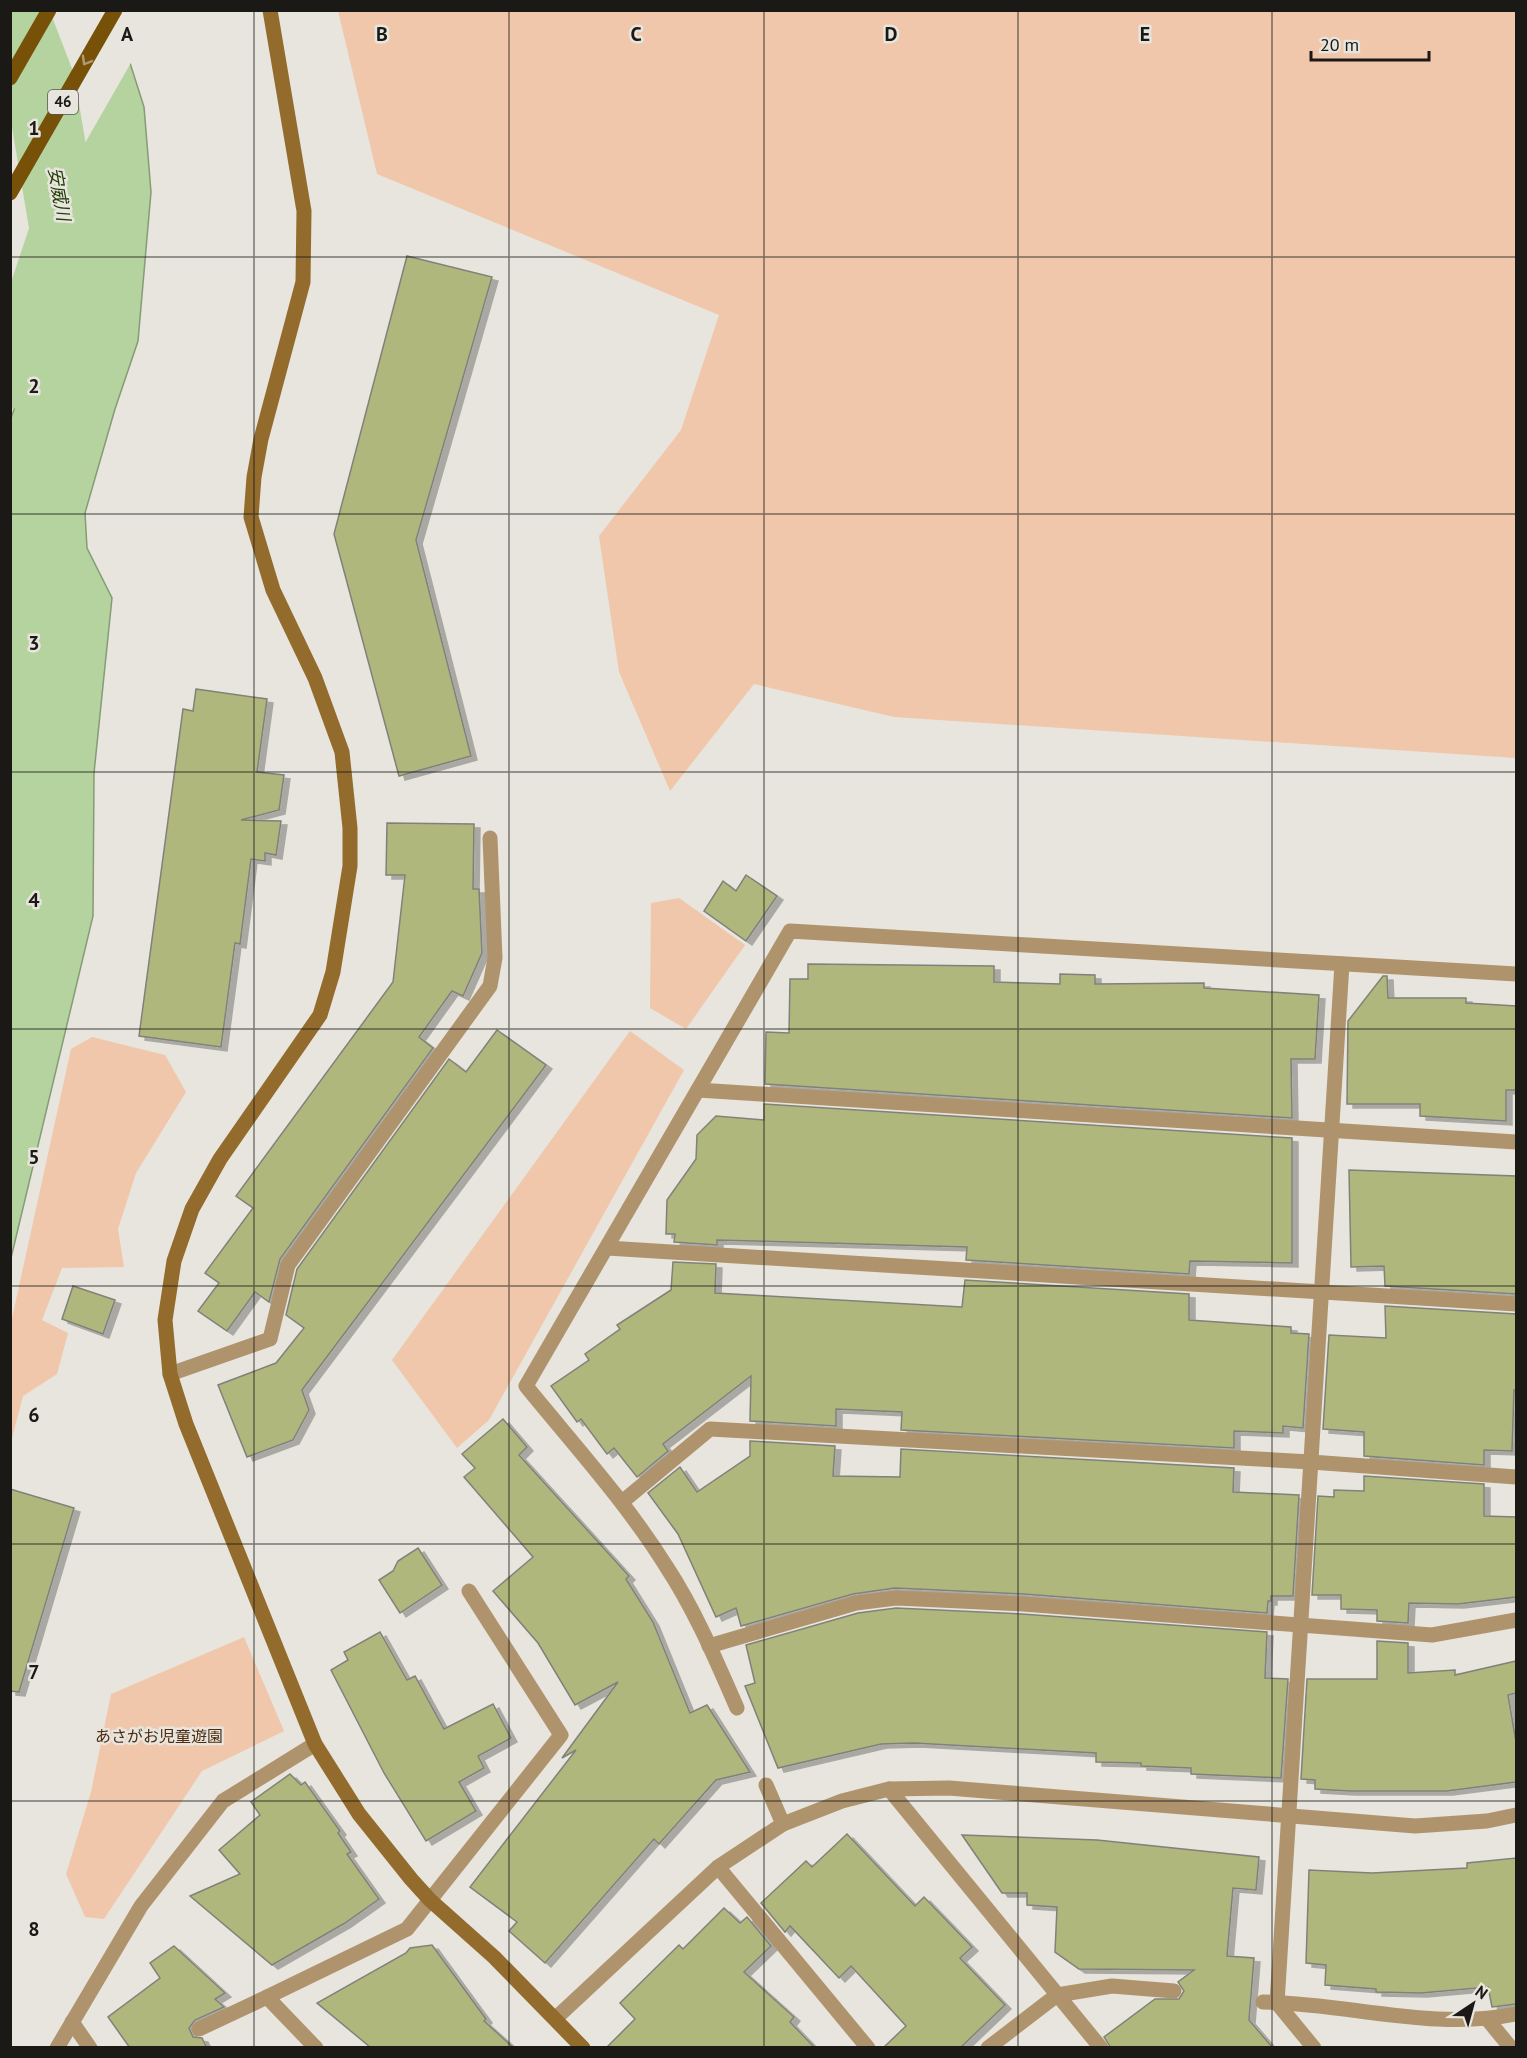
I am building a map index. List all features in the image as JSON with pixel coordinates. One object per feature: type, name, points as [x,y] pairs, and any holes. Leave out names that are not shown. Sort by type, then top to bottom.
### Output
[{"type":"main road","points":[[10,78],[49,10]]},
{"type":"main road","name":"46","points":[[10,193],[115,10]]},
{"type":"street","points":[[270,10],[304,211],[303,282],[261,439],[254,477],[251,517],[273,590],[319,688],[342,752],[350,828],[350,866],[333,972],[320,1015],[206,1182],[182,1234],[167,1292],[165,1311],[170,1374],[203,1472],[315,1744],[359,1814],[430,1900],[494,1957],[583,2048]]},
{"type":"street","points":[[170,1374],[270,1339],[288,1265],[490,986],[495,958],[490,838]]},
{"type":"street","points":[[737,1708],[709,1646],[667,1566],[622,1502],[526,1386],[790,931],[1516,974]]},
{"type":"street","points":[[1270,2003],[1289,1816],[1342,964]]},
{"type":"street","points":[[698,1090],[1516,1142]]},
{"type":"street","points":[[607,1248],[1516,1304]]},
{"type":"street","points":[[622,1502],[710,1429],[1311,1462],[1516,1477]]},
{"type":"street","points":[[200,2029],[407,1929],[561,1735],[469,1592]]},
{"type":"street","points":[[709,1646],[856,1603],[896,1598],[1023,1604],[1432,1635],[1516,1620]]},
{"type":"street","points":[[57,2048],[141,1906],[224,1800],[315,1744]]},
{"type":"street","points":[[766,1785],[783,1824]]},
{"type":"street","points":[[555,2018],[718,1867],[783,1824],[842,1801],[889,1789],[949,1788],[1415,1826],[1487,1821],[1516,1815]]},
{"type":"street","points":[[889,1789],[1101,2048]]},
{"type":"street","points":[[718,1867],[868,2048]]},
{"type":"street","points":[[988,2048],[1057,1995],[1112,1986],[1174,1991]]},
{"type":"street","points":[[267,1997],[316,2048]]},
{"type":"street","points":[[1270,2003],[1392,2016],[1488,2020],[1516,2014]]},
{"type":"street","points":[[1270,2003],[1314,2048]]},
{"type":"street","points":[[1488,2020],[1511,2048]]},
{"type":"street","points":[[72,2022],[90,2048]]},
{"type":"green space","points":[[338,11],[1516,11],[1516,758],[894,717],[754,684],[670,791],[619,672],[599,536],[681,430],[719,315],[377,174]]},
{"type":"green space","points":[[679,898],[745,945],[686,1029],[650,1008],[651,903]]},
{"type":"green space","points":[[630,1031],[684,1070],[489,1420],[457,1448],[392,1360]]},
{"type":"green space","points":[[92,1037],[165,1055],[186,1092],[136,1173],[118,1229],[124,1267],[62,1268],[42,1320],[68,1333],[57,1374],[23,1396],[11,1442],[11,1323],[71,1049]]},
{"type":"green space","name":"あさがお児童遊園","points":[[244,1637],[284,1731],[202,1771],[104,1919],[85,1917],[66,1874],[91,1792],[111,1694]]},
{"type":"water","points":[[11,11],[130,63],[144,107],[151,192],[138,341],[115,409],[85,513],[87,548],[112,598],[94,773],[93,916],[11,1258],[10,421],[41,333],[53,271],[47,206]]},
{"type":"pier","points":[[111,10],[132,61],[45,213],[44,207],[10,150],[11,11]]},
{"type":"building","points":[[407,256],[492,277],[416,540],[471,756],[399,776],[334,534]]},
{"type":"building","points":[[196,689],[267,699],[257,772],[284,775],[279,810],[241,820],[281,821],[276,855],[265,853],[265,861],[251,859],[240,944],[235,943],[221,1047],[139,1036],[183,709],[193,711]]},
{"type":"building","points":[[387,823],[474,824],[473,889],[479,889],[482,953],[463,996],[452,991],[419,1037],[433,1048],[280,1259],[269,1302],[255,1292],[227,1331],[198,1311],[219,1283],[205,1273],[253,1208],[236,1196],[393,982],[405,875],[386,875]]},
{"type":"building","points":[[746,875],[777,896],[746,941],[704,911],[723,881],[736,891]]},
{"type":"building","points":[[808,964],[994,966],[994,982],[1060,984],[1060,974],[1095,975],[1095,984],[1204,983],[1204,988],[1319,995],[1315,1059],[1291,1059],[1292,1118],[765,1084],[766,1032],[789,1033],[790,979],[808,979]]},
{"type":"building","points":[[1383,976],[1387,976],[1388,998],[1466,998],[1466,1003],[1516,1006],[1516,1090],[1506,1090],[1506,1121],[1420,1116],[1420,1104],[1347,1104],[1348,1021]]},
{"type":"building","points":[[497,1030],[546,1065],[302,1390],[309,1410],[293,1440],[247,1457],[218,1385],[276,1363],[304,1328],[286,1315],[297,1269],[449,1059],[466,1072]]},
{"type":"building","points":[[764,1104],[1292,1138],[1292,1263],[1190,1261],[1189,1274],[966,1260],[967,1247],[717,1240],[717,1245],[674,1242],[675,1234],[666,1234],[667,1200],[696,1159],[697,1135],[716,1116],[764,1120]]},
{"type":"building","points":[[1349,1170],[1516,1176],[1516,1294],[1385,1286],[1384,1266],[1351,1267]]},
{"type":"building","points":[[673,1262],[716,1264],[715,1293],[962,1307],[965,1280],[1189,1294],[1189,1320],[1291,1327],[1291,1333],[1309,1334],[1303,1428],[1283,1426],[1283,1433],[1234,1431],[1234,1448],[901,1430],[902,1412],[836,1409],[836,1426],[750,1421],[751,1376],[663,1444],[668,1451],[637,1477],[614,1448],[607,1454],[581,1419],[577,1422],[551,1386],[589,1360],[585,1354],[620,1329],[617,1325],[671,1290]]},
{"type":"building","points":[[73,1286],[115,1300],[103,1334],[62,1319]]},
{"type":"building","points":[[1385,1306],[1516,1314],[1516,1390],[1514,1390],[1512,1451],[1484,1450],[1484,1465],[1364,1456],[1364,1432],[1323,1429],[1329,1335],[1386,1338]]},
{"type":"building","points":[[503,1419],[527,1447],[519,1455],[629,1576],[626,1579],[653,1622],[690,1713],[707,1705],[750,1772],[716,1780],[659,1844],[654,1839],[545,1963],[509,1931],[517,1922],[470,1887],[576,1750],[562,1758],[618,1682],[575,1705],[538,1643],[493,1591],[533,1557],[464,1477],[475,1468],[462,1454]]},
{"type":"building","points":[[750,1441],[835,1446],[833,1476],[900,1477],[901,1449],[1234,1468],[1233,1492],[1299,1495],[1293,1596],[1271,1596],[1267,1613],[1024,1594],[895,1588],[853,1594],[741,1626],[736,1608],[716,1617],[678,1534],[648,1493],[680,1467],[697,1492],[750,1456]]},
{"type":"building","points":[[1364,1476],[1484,1484],[1484,1516],[1516,1517],[1516,1597],[1458,1604],[1409,1603],[1408,1623],[1377,1621],[1377,1610],[1341,1609],[1341,1595],[1312,1595],[1318,1496],[1334,1497],[1334,1490],[1364,1491]]},
{"type":"building","points":[[10,1489],[74,1508],[19,1692],[10,1691]]},
{"type":"building","points":[[418,1548],[442,1585],[400,1613],[379,1580],[393,1571],[398,1561]]},
{"type":"building","points":[[896,1608],[1022,1614],[1267,1632],[1265,1678],[1288,1679],[1281,1778],[1191,1774],[1191,1768],[1141,1766],[1141,1763],[1096,1762],[1096,1753],[914,1743],[881,1744],[778,1768],[745,1686],[755,1683],[746,1645],[858,1613]]},
{"type":"building","points":[[380,1632],[407,1680],[415,1676],[444,1729],[493,1704],[511,1738],[478,1756],[484,1768],[459,1782],[476,1811],[426,1841],[384,1773],[331,1670],[348,1660],[344,1652]]},
{"type":"building","points":[[1377,1641],[1408,1643],[1408,1673],[1455,1670],[1455,1675],[1516,1661],[1516,1693],[1508,1695],[1516,1742],[1516,1782],[1447,1791],[1349,1791],[1315,1789],[1315,1780],[1301,1779],[1307,1679],[1377,1679]]},
{"type":"building","points":[[290,1774],[301,1785],[305,1782],[340,1831],[338,1833],[351,1852],[347,1854],[379,1899],[345,1923],[272,1965],[190,1896],[240,1874],[219,1850],[260,1815],[251,1802]]},
{"type":"building","points":[[847,1834],[915,1906],[924,1897],[972,1947],[960,1958],[1005,2005],[960,2048],[883,2048],[906,2026],[851,1966],[839,1978],[790,1926],[785,1932],[761,1903],[806,1861],[812,1867]]},
{"type":"building","points":[[962,1835],[1097,1840],[1259,1857],[1256,1890],[1233,1888],[1227,1956],[1254,1958],[1249,2020],[1273,2048],[1111,2048],[1104,2037],[1155,1999],[1179,1999],[1184,1991],[1178,1982],[1194,1970],[1079,1969],[1055,1952],[1057,1907],[1027,1905],[1027,1893],[1002,1893]]},
{"type":"building","points":[[1516,1858],[1516,2004],[1492,2007],[1488,1987],[1421,1993],[1376,1992],[1376,1989],[1325,1985],[1326,1965],[1306,1963],[1309,1870],[1372,1873],[1467,1868],[1467,1863]]},
{"type":"building","points":[[724,1908],[740,1923],[747,1917],[771,1946],[744,1972],[794,2017],[790,2022],[815,2048],[606,2048],[635,2019],[620,2003],[679,1945],[683,1949]]},
{"type":"building","points":[[432,1945],[486,2019],[484,2021],[514,2048],[370,2047],[317,2003],[406,1953],[410,1948]]},
{"type":"building","points":[[174,1946],[225,1993],[215,1999],[224,2007],[195,2020],[189,2028],[193,2037],[202,2038],[207,2048],[130,2048],[108,2017],[160,1978],[150,1963]]},
{"type":"waterway","name":"安威川","points":[[10,374],[41,303],[65,231],[40,83],[12,10]]}]
